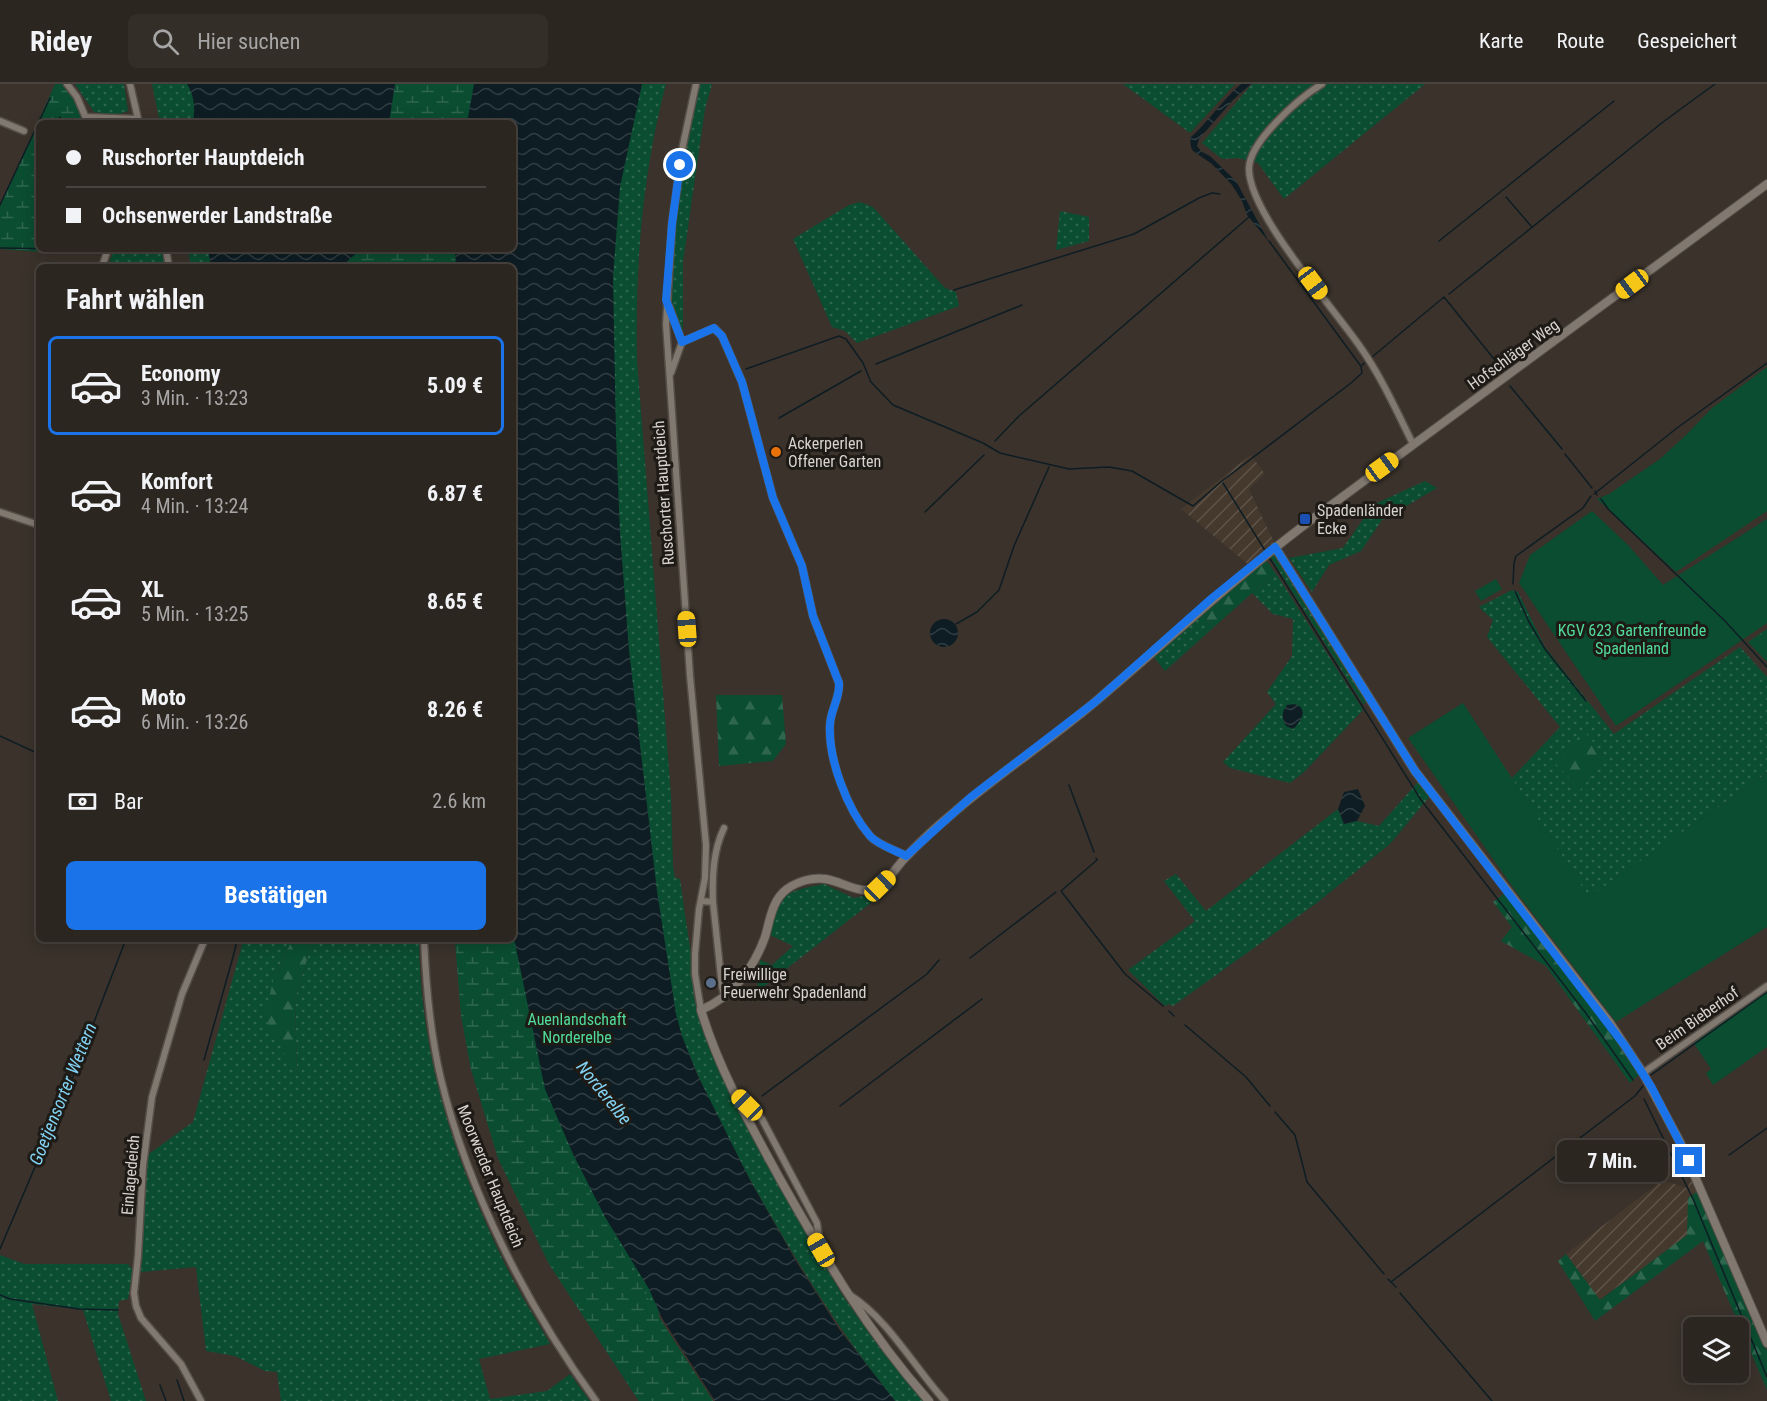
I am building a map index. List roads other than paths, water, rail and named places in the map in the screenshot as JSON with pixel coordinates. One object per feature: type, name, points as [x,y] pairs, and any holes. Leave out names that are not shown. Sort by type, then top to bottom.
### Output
[{"type":"street","points":[[68,84],[87,120]]},
{"type":"street","points":[[130,84],[138,120]]},
{"type":"street","name":"Ruschorter Hauptdeich","points":[[696,84],[682,145],[672,224],[666,300],[669,378],[690,676],[706,845],[705,878],[697,930],[695,974],[701,1010]]},
{"type":"street","points":[[1322,84],[1289,109],[1250,157],[1249,170],[1254,195],[1269,223],[1376,370],[1413,444]]},
{"type":"street","points":[[0,121],[24,130]]},
{"type":"street","name":"Hofschläger Weg","points":[[724,995],[741,980],[755,961],[773,907],[785,890],[810,879],[825,879],[862,890],[871,890],[880,886],[906,856],[971,797],[1095,702],[1182,624],[1270,551],[1767,184]]},
{"type":"street","points":[[666,300],[682,342],[669,378]]},
{"type":"street","points":[[682,342],[714,328],[722,336],[736,367],[773,498],[802,566],[813,616],[839,683],[839,693],[830,720],[830,738],[842,786],[871,837],[906,856]]},
{"type":"street","points":[[0,513],[36,524]]},
{"type":"street","points":[[1270,551],[1415,771],[1610,1023],[1643,1073],[1680,1142],[1767,1343]]},
{"type":"street","points":[[724,828],[717,848],[713,902],[724,995],[701,1010],[708,1033],[732,1090],[845,1291],[880,1342],[929,1401]]},
{"type":"street","points":[[701,901],[713,902]]},
{"type":"street","name":"Einlagedeich","points":[[201,1401],[181,1364],[141,1318],[134,1293],[143,1166],[152,1097],[182,994],[203,942]]},
{"type":"street","name":"Moorwerder Hauptdeich","points":[[423,942],[427,999],[434,1049],[447,1104],[471,1170],[511,1262],[549,1330],[596,1401]]},
{"type":"street","name":"Beim Bieberhof","points":[[1643,1073],[1767,986]]},
{"type":"street","points":[[732,1090],[762,1119],[817,1223],[821,1250]]},
{"type":"street","points":[[845,1291],[873,1312],[923,1377],[945,1401]]},
{"type":"water","points":[[187,84],[395,84],[389,120],[193,120],[192,93]]},
{"type":"water","name":"Auenlandschaft Norderelbe","points":[[474,84],[642,84],[620,187],[613,277],[616,435],[620,533],[629,650],[657,891],[676,1014],[697,1074],[750,1180],[796,1261],[839,1329],[895,1401],[715,1401],[662,1318],[649,1289],[605,1217],[573,1154],[545,1089],[515,942],[516,264],[456,264],[455,252],[516,252],[516,120],[468,120]]},
{"type":"water","points":[[1241,84],[1251,84],[1233,100],[1199,139],[1197,146],[1236,181],[1269,242],[1247,215],[1232,185],[1212,164],[1193,151],[1191,147],[1190,138]]},
{"type":"water","points":[[208,252],[358,252],[344,264],[210,264]]},
{"type":"water","points":[[944,619],[954,623],[958,633],[954,643],[944,647],[934,643],[930,633],[934,623]]},
{"type":"water","points":[[1287,705],[1299,706],[1303,712],[1301,719],[1293,729],[1286,726],[1283,716]]},
{"type":"water","points":[[1358,789],[1365,806],[1357,821],[1344,824],[1338,809],[1344,792]]},
{"type":"water","points":[[1646,1145],[1660,1147],[1662,1161],[1648,1167],[1632,1159]]},
{"type":"waterway","points":[[1449,294],[1663,122],[1715,84]]},
{"type":"waterway","points":[[40,120],[50,98]]},
{"type":"waterway","points":[[1439,241],[1614,101]]},
{"type":"waterway","points":[[0,205],[36,128]]},
{"type":"waterway","points":[[954,290],[1134,234],[1199,198],[1212,193],[1220,194]]},
{"type":"waterway","points":[[1506,197],[1531,226]]},
{"type":"waterway","points":[[995,441],[1019,416],[1249,217]]},
{"type":"waterway","points":[[1269,241],[1360,365]]},
{"type":"waterway","points":[[0,248],[36,249]]},
{"type":"waterway","points":[[1372,357],[1444,297],[1502,369]]},
{"type":"waterway","points":[[876,364],[1022,305]]},
{"type":"waterway","points":[[746,369],[839,336],[846,339],[863,363],[871,382],[893,405],[983,443],[1000,453],[1069,469],[1109,467],[1132,471],[1193,506],[1222,481],[1351,383],[1362,373],[1361,366],[1367,361]]},
{"type":"waterway","points":[[1594,494],[1677,428],[1767,363]]},
{"type":"waterway","points":[[779,418],[861,371]]},
{"type":"waterway","points":[[1510,386],[1562,449]]},
{"type":"waterway","points":[[1565,454],[1592,488]]},
{"type":"waterway","points":[[925,512],[984,455]]},
{"type":"waterway","points":[[956,624],[977,612],[999,590],[1014,546],[1049,467]]},
{"type":"waterway","points":[[1223,483],[1266,552]]},
{"type":"waterway","points":[[1595,491],[1597,495]]},
{"type":"waterway","points":[[1513,584],[1516,556],[1583,508],[1591,496]]},
{"type":"waterway","points":[[1601,499],[1608,509],[1725,621],[1767,667]]},
{"type":"waterway","points":[[1269,557],[1421,800],[1585,1012],[1633,1080]]},
{"type":"waterway","points":[[1515,591],[1529,622],[1545,649],[1586,701]]},
{"type":"waterway","points":[[0,736],[36,753]]},
{"type":"waterway","points":[[1069,785],[1094,852]]},
{"type":"waterway","points":[[1096,858],[1097,860],[1061,891],[1125,974],[1163,1006]]},
{"type":"waterway","points":[[970,958],[1056,892]]},
{"type":"waterway","name":"Goetjensorter Wettern","points":[[0,1249],[67,1092],[125,942]]},
{"type":"waterway","points":[[204,1060],[235,942]]},
{"type":"waterway","points":[[762,1096],[927,974],[939,960]]},
{"type":"waterway","points":[[1651,1075],[1767,992]]},
{"type":"waterway","points":[[840,1106],[982,999]]},
{"type":"waterway","points":[[1169,1011],[1174,1016]]},
{"type":"waterway","points":[[1185,1025],[1246,1077],[1270,1106]]},
{"type":"waterway","points":[[1391,1282],[1635,1096],[1643,1086]]},
{"type":"waterway","points":[[1644,1099],[1693,1199],[1767,1377]]},
{"type":"waterway","points":[[1275,1112],[1295,1135],[1307,1182],[1384,1274]]},
{"type":"waterway","points":[[1729,1155],[1767,1128]]},
{"type":"waterway","points":[[1660,1151],[1669,1149]]},
{"type":"waterway","points":[[1388,1279],[1396,1287]]},
{"type":"waterway","points":[[1400,1293],[1492,1401]]},
{"type":"waterway","points":[[0,1295],[10,1299],[79,1309],[118,1310]]},
{"type":"waterway","points":[[177,1380],[184,1401]]},
{"type":"waterway","points":[[160,1385],[166,1401]]},
{"type":"place","name":"Ackerperlen Offener Garten","points":[[776,452]]},
{"type":"place","name":"Spadenländer Ecke","points":[[1305,519]]},
{"type":"place","name":"Freiwillige Feuerwehr Spadenland","points":[[711,983]]},
{"type":"park label","name":"KGV 623 Gartenfreunde Spadenland","points":[[1632,639]]},
{"type":"water label","name":"Norderelbe","points":[[604,1093]]}]
